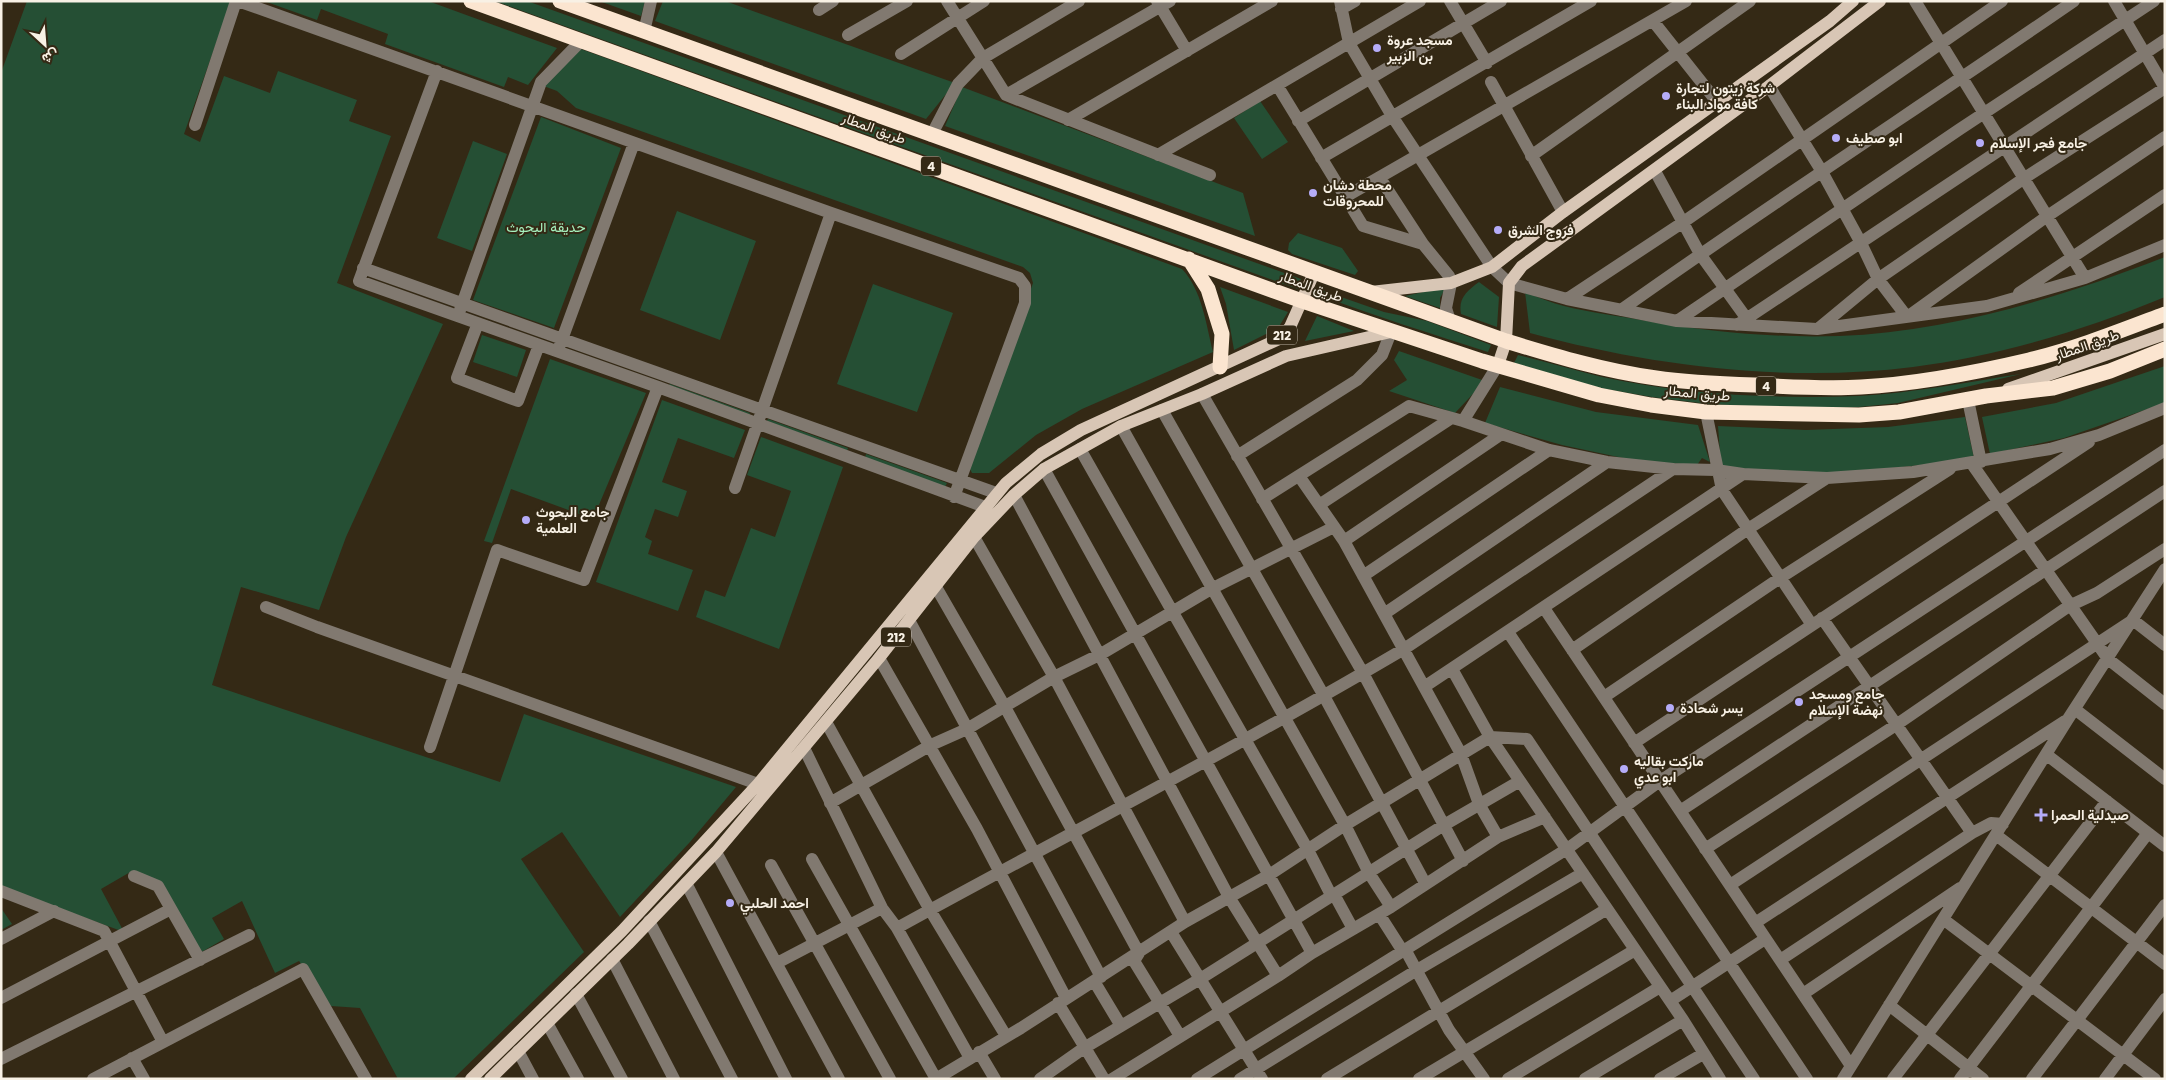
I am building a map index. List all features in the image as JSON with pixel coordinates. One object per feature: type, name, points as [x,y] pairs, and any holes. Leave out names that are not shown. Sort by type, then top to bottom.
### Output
[{"type":"highway","name":"طريق المطار","points":[[471,1],[1302,301],[1391,332],[1599,395],[1651,405],[1706,412],[1859,415],[1900,412],[1986,396]]},
{"type":"highway","name":"طريق المطار","points":[[560,1],[931,136],[1506,341],[1605,369],[1657,378],[1710,384],[1859,387],[1970,373],[2030,360],[2087,343],[2165,314]]},
{"type":"highway","points":[[1189,259],[1208,289],[1222,334],[1220,367]]},
{"type":"highway","name":"4","points":[[1986,396],[2053,388],[2110,371],[2165,349]]},
{"type":"main road","points":[[1370,292],[1451,282],[1492,267],[1563,212],[1718,103],[1830,21],[1853,1]]},
{"type":"main road","points":[[1498,365],[1506,341],[1509,283],[1522,266],[1769,86],[1880,1]]},
{"type":"main road","name":"212","points":[[471,1079],[622,932],[758,784],[996,493],[1041,454],[1081,430],[1279,339],[1290,327],[1314,273]]},
{"type":"main road","name":"212","points":[[490,1079],[612,959],[716,852],[879,658],[974,536],[1014,495],[1044,468],[1120,426],[1202,394],[1286,356],[1391,332]]},
{"type":"main road","name":"طريق المطار","points":[[1986,396],[2165,334]]},
{"type":"main road","points":[[1279,339],[1286,356]]},
{"type":"street","points":[[195,125],[237,1],[830,213],[1019,278],[1025,286],[1026,303],[954,497]]},
{"type":"street","points":[[644,32],[651,1]]},
{"type":"street","points":[[818,10],[833,1]]},
{"type":"street","points":[[848,35],[907,1]]},
{"type":"street","points":[[947,1],[1006,95],[1210,175]]},
{"type":"street","points":[[901,54],[956,17],[984,1]]},
{"type":"street","points":[[931,136],[958,84],[983,58],[1079,1]]},
{"type":"street","points":[[1068,120],[1272,1]]},
{"type":"street","points":[[1355,1],[1340,5],[1349,43],[1418,157],[1492,267],[1509,283],[1567,299],[1677,321],[1742,322],[1816,329],[1987,306],[2085,278],[2165,245]]},
{"type":"street","points":[[1158,155],[1420,1]]},
{"type":"street","points":[[1450,1],[1487,63]]},
{"type":"street","points":[[1298,121],[1500,1]]},
{"type":"street","points":[[1321,158],[1591,1]]},
{"type":"street","points":[[1345,197],[1418,157],[1686,1]]},
{"type":"street","points":[[1530,156],[1750,1]]},
{"type":"street","points":[[1915,1],[1961,79],[1984,113],[2085,278]]},
{"type":"street","points":[[1567,299],[1802,141],[2002,1]]},
{"type":"street","points":[[1621,310],[1821,170],[1961,79],[2074,1]]},
{"type":"street","points":[[1816,329],[1878,280],[2023,179],[2165,88],[2114,1]]},
{"type":"street","points":[[1677,321],[1984,113],[2154,1]]},
{"type":"street","points":[[1006,95],[1163,3],[1187,51]]},
{"type":"street","points":[[1653,21],[1718,103]]},
{"type":"street","points":[[1742,322],[2165,40]]},
{"type":"street","points":[[458,316],[541,82],[582,41]]},
{"type":"street","points":[[437,71],[358,281],[658,387],[984,507]]},
{"type":"street","points":[[1491,82],[1530,156],[1563,212]]},
{"type":"street","points":[[1276,85],[1363,226],[1424,244]]},
{"type":"street","points":[[1769,86],[1821,170],[1861,243],[1878,280],[1907,316]]},
{"type":"street","points":[[1907,316],[2046,216],[2165,137]]},
{"type":"street","points":[[558,352],[634,143]]},
{"type":"street","points":[[1654,171],[1700,254],[1725,287],[1742,322]]},
{"type":"street","points":[[1380,178],[1451,282],[1446,308],[1450,321]]},
{"type":"street","points":[[2008,300],[2165,195]]},
{"type":"street","points":[[736,488],[764,411],[830,213]]},
{"type":"street","points":[[363,268],[996,493]]},
{"type":"street","points":[[478,323],[457,378],[518,401],[539,345]]},
{"type":"street","points":[[1237,456],[1357,380],[1382,354],[1391,332]]},
{"type":"street","points":[[1463,421],[1498,365]]},
{"type":"street","points":[[430,747],[497,550],[584,580],[658,387]]},
{"type":"street","points":[[1202,394],[1362,673],[1463,861]]},
{"type":"street","points":[[1968,400],[1977,463],[1998,502],[2108,659],[2165,704]]},
{"type":"street","points":[[1262,499],[1409,406],[1450,419],[1463,421],[1548,450],[1607,462],[1673,469],[1716,470],[1743,474],[1827,478],[1955,466],[2050,449],[2099,435],[2165,408]]},
{"type":"street","points":[[1162,410],[1324,696],[1425,883]]},
{"type":"street","points":[[1706,412],[1716,470],[1722,490],[1780,578],[1849,657],[1972,833]]},
{"type":"street","points":[[1319,505],[1450,419]]},
{"type":"street","points":[[1120,426],[1211,589],[1285,716],[1369,873],[1391,907]]},
{"type":"street","points":[[1344,541],[1500,435]]},
{"type":"street","points":[[1634,743],[2099,435]]},
{"type":"street","points":[[1080,449],[1308,850],[1331,895],[1335,896],[1353,929]]},
{"type":"street","points":[[1364,576],[1548,450]]},
{"type":"street","points":[[1197,1079],[1567,849],[1660,781],[2165,450]]},
{"type":"street","points":[[1384,614],[1607,462]]},
{"type":"street","points":[[1604,697],[1780,578],[1955,466]]},
{"type":"street","points":[[1044,468],[1134,634],[1312,952]]},
{"type":"street","points":[[897,928],[1124,807],[1324,696],[1404,649],[1673,469]]},
{"type":"street","points":[[1424,687],[1722,490],[1743,474]]},
{"type":"street","points":[[1299,476],[1344,541],[1364,576],[1461,754],[1479,804],[1498,837]]},
{"type":"street","points":[[1572,650],[1748,529],[1827,478]]},
{"type":"street","points":[[1680,811],[2165,491]]},
{"type":"street","points":[[1014,495],[1102,654],[1229,897],[1278,976]]},
{"type":"street","points":[[830,803],[931,746],[967,729],[1054,676],[1102,654],[1211,589],[1289,548],[1334,527]]},
{"type":"street","points":[[974,536],[1054,676],[1185,922]]},
{"type":"street","points":[[1706,849],[1896,725],[2070,606],[2097,593],[2165,549]]},
{"type":"street","points":[[1843,1079],[2165,569]]},
{"type":"street","points":[[2154,586],[2165,594]]},
{"type":"street","points":[[936,587],[1006,706],[1139,953]]},
{"type":"street","points":[[266,607],[758,784]]},
{"type":"street","points":[[1544,608],[1851,1066]]},
{"type":"street","points":[[910,620],[1033,854],[1120,1026]]},
{"type":"street","points":[[1730,885],[2133,620]]},
{"type":"street","points":[[2133,620],[2165,645]]},
{"type":"street","points":[[1508,632],[1730,961],[1807,1079]]},
{"type":"street","points":[[879,658],[931,746],[1000,873],[1084,1048],[1104,1079]]},
{"type":"street","points":[[1452,668],[1490,737],[1683,1020],[1702,1054],[1720,1079]]},
{"type":"street","points":[[2072,714],[2165,779]]},
{"type":"street","points":[[1755,923],[2072,714]]},
{"type":"street","points":[[826,722],[930,910],[1006,1036]]},
{"type":"street","points":[[812,859],[848,926],[938,1078],[1139,953],[1185,922],[1269,875],[1345,825],[1490,737],[1527,739],[1754,1079]]},
{"type":"street","points":[[804,748],[882,908],[897,928],[975,1055],[995,1079]]},
{"type":"street","points":[[2047,755],[2165,846]]},
{"type":"street","points":[[1046,1077],[1084,1048],[1161,1003],[1331,895],[1520,780]]},
{"type":"street","points":[[1893,1079],[2107,801]]},
{"type":"street","points":[[1112,1079],[1278,976],[1312,952],[1391,907],[1498,837],[1545,817]]},
{"type":"street","points":[[1780,960],[1972,833],[1991,823],[2003,824]]},
{"type":"street","points":[[1960,1079],[2148,833]]},
{"type":"street","points":[[1996,835],[2165,964]]},
{"type":"street","points":[[716,852],[839,1079]]},
{"type":"street","points":[[771,865],[890,1079]]},
{"type":"street","points":[[1240,1079],[1259,1074],[1417,970],[1583,873]]},
{"type":"street","points":[[134,876],[158,886],[200,960]]},
{"type":"street","points":[[686,883],[786,1079]]},
{"type":"street","points":[[1803,994],[1964,886]]},
{"type":"street","points":[[1,891],[104,931],[110,939],[134,992],[163,1042]]},
{"type":"street","points":[[2032,1079],[2165,905]]},
{"type":"street","points":[[777,963],[815,945],[882,908]]},
{"type":"street","points":[[1,998],[110,939],[172,909]]},
{"type":"street","points":[[1327,1079],[1607,909]]},
{"type":"street","points":[[1,939],[54,911]]},
{"type":"street","points":[[1379,914],[1417,970],[1449,1030],[1466,1051],[1484,1079]]},
{"type":"street","points":[[1943,919],[2155,1079]]},
{"type":"street","points":[[649,921],[732,1079]]},
{"type":"street","points":[[1171,932],[1259,1074]]},
{"type":"street","points":[[1,1059],[249,935]]},
{"type":"street","points":[[1670,1001],[1765,939]]},
{"type":"street","points":[[1419,1079],[1635,950]]},
{"type":"street","points":[[1139,953],[1134,961],[1180,1036]]},
{"type":"street","points":[[612,959],[674,1079]]},
{"type":"street","points":[[93,1079],[303,969],[366,1079]]},
{"type":"street","points":[[1508,1079],[1660,987]]},
{"type":"street","points":[[576,994],[622,1079]]},
{"type":"street","points":[[2105,1079],[2165,999]]},
{"type":"street","points":[[1890,1005],[1983,1079]]},
{"type":"street","points":[[1585,1079],[1683,1020]]},
{"type":"street","points":[[547,1023],[578,1079]]},
{"type":"street","points":[[518,1051],[533,1079]]},
{"type":"street","points":[[1660,1079],[1702,1054]]},
{"type":"street","points":[[132,1058],[144,1079]]},
{"type":"green space","points":[[27,1],[231,1],[184,134],[200,142],[224,76],[270,93],[278,71],[357,100],[349,121],[391,136],[337,283],[443,324],[346,537],[319,610],[241,587],[212,685],[500,782],[524,714],[736,787],[690,842],[620,917],[562,832],[521,859],[584,952],[453,1079],[398,1079],[360,1008],[331,1006],[299,961],[275,973],[242,901],[212,918],[224,939],[200,953],[160,883],[132,871],[101,889],[124,932],[1,887],[1,73]]},
{"type":"green space","points":[[264,1],[428,1],[557,48],[528,85],[508,77],[504,87],[385,44],[388,34],[321,9],[317,20]]},
{"type":"green space","points":[[495,1],[527,1],[1301,279],[1298,289]]},
{"type":"green space","points":[[599,1],[645,1],[641,16]]},
{"type":"green space","points":[[663,1],[725,1],[955,83],[926,119],[655,21]]},
{"type":"green space","points":[[578,48],[1182,269],[1189,277],[1199,297],[1213,352],[1082,409],[1036,435],[989,473],[972,473],[968,465],[1033,283],[1030,273],[1023,267],[576,108],[557,91],[541,85]]},
{"type":"green space","points":[[962,87],[1243,193],[1255,236],[945,126]]},
{"type":"green space","points":[[1260,101],[1288,142],[1262,159],[1234,118]]},
{"type":"green space","name":"حديقة البحوث","points":[[541,117],[621,148],[554,328],[473,300]]},
{"type":"green space","points":[[473,141],[507,154],[472,251],[437,238]]},
{"type":"green space","points":[[677,211],[756,241],[720,340],[640,310]]},
{"type":"green space","points":[[1298,233],[1342,248],[1358,271],[1355,275],[1292,254],[1288,250],[1289,243]]},
{"type":"green space","points":[[2165,257],[2165,297],[2134,309],[2073,331],[2010,349],[1913,367],[1866,371],[1817,373],[1720,368],[1671,362],[1576,345],[1530,333],[1525,292],[1574,308],[1694,328],[1766,335],[1839,336],[1923,328],[1964,320],[2046,299]]},
{"type":"green space","points":[[1479,282],[1499,297],[1497,327],[1461,314],[1460,308],[1464,295]]},
{"type":"green space","points":[[873,284],[953,313],[917,412],[837,384]]},
{"type":"green space","points":[[1220,287],[1288,312],[1278,328],[1234,350],[1226,304]]},
{"type":"green space","points":[[1446,287],[1440,298],[1440,308],[1405,296]]},
{"type":"green space","points":[[1321,290],[1384,312],[1427,321],[1491,345],[1488,352],[1382,318],[1319,295]]},
{"type":"green space","points":[[1317,316],[1354,331],[1305,341]]},
{"type":"green space","points":[[482,335],[526,350],[517,377],[473,362]]},
{"type":"green space","points":[[1399,351],[1485,381],[1455,413],[1389,391],[1407,380],[1394,360]]},
{"type":"green space","points":[[1518,355],[1602,377],[1633,383],[1697,392],[1763,396],[1827,397],[1879,395],[2021,374],[1898,403],[1859,407],[1803,409],[1708,404],[1600,388],[1514,363]]},
{"type":"green space","points":[[550,359],[646,393],[593,519],[511,489],[492,543],[484,541]]},
{"type":"green space","points":[[2165,366],[2165,403],[2064,438],[1990,454],[1982,417],[2056,403]]},
{"type":"green space","points":[[670,384],[750,413],[749,416],[668,386]]},
{"type":"green space","points":[[1500,387],[1596,412],[1698,425],[1710,462],[1702,458],[1697,465],[1637,461],[1562,445],[1485,423]]},
{"type":"green space","points":[[662,400],[745,430],[734,458],[678,438],[662,482],[687,491],[678,517],[655,509],[645,537],[652,541],[648,554],[693,570],[678,611],[596,582]]},
{"type":"green space","points":[[1965,417],[1974,458],[1902,467],[1830,472],[1782,473],[1721,466],[1718,426],[1806,430],[1888,427]]},
{"type":"green space","points":[[768,419],[848,448],[847,451],[767,421]]},
{"type":"green space","points":[[761,437],[843,467],[779,649],[696,617],[705,590],[725,597],[751,528],[775,537],[791,491],[747,475]]},
{"type":"green space","points":[[866,454],[947,483],[945,487],[865,458]]},
{"type":"green space","points":[[1,908],[12,924],[1,930]]},
{"type":"place","name":"مسجد عروة بن الزبير","points":[[1377,48]]},
{"type":"place","name":"شركة زيتون لتجارة كافة مواد البناء","points":[[1666,96]]},
{"type":"place","name":"ابو صطيف","points":[[1836,138]]},
{"type":"place","name":"جامع فجر الإسلام","points":[[1980,143]]},
{"type":"place","name":"محطة دشان للمحروقات","points":[[1313,193]]},
{"type":"place","name":"فروج الشرق","points":[[1498,230]]},
{"type":"place","name":"جامع البحوث العلمية","points":[[526,520]]},
{"type":"place","name":"جامع ومسجد نهضة الإسلام","points":[[1799,702]]},
{"type":"place","name":"يسر شحادة","points":[[1670,708]]},
{"type":"place","name":"ماركت بقاليه ابو عدي","points":[[1624,769]]},
{"type":"place","name":"صيدلية الحمرا","points":[[2041,815]]},
{"type":"place","name":"احمد الحلبي","points":[[730,903]]}]
